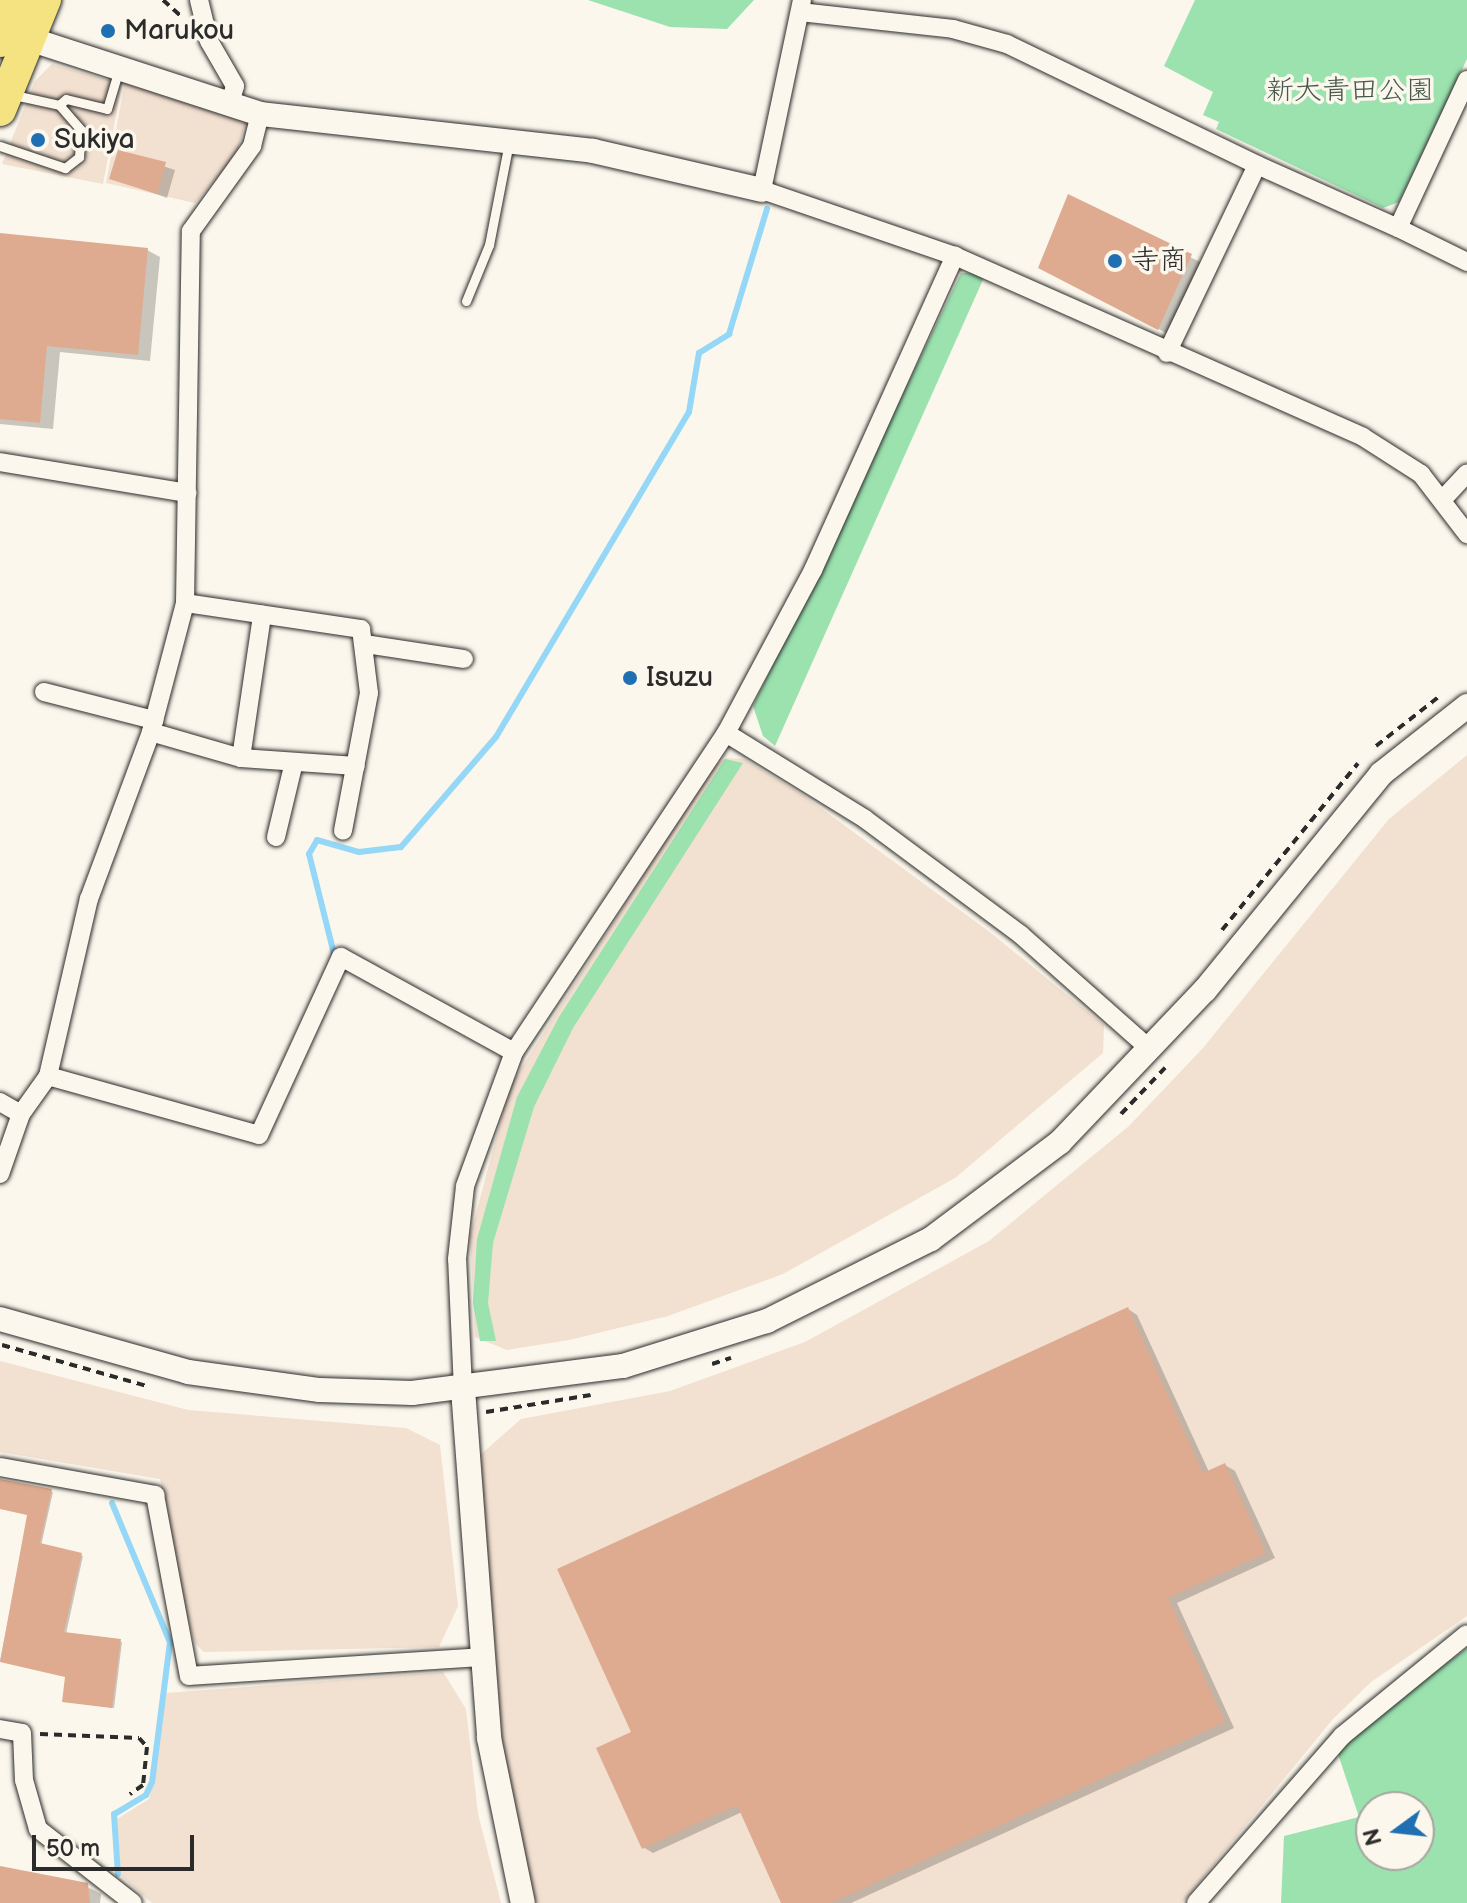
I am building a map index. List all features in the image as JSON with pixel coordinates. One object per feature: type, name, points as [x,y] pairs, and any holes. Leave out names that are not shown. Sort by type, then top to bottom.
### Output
[{"type":"highway","points":[[4,101],[8,35],[16,0]]},
{"type":"highway","points":[[8,35],[45,0]]},
{"type":"street","points":[[199,0],[209,41],[235,86],[230,104]]},
{"type":"street","points":[[762,190],[801,6],[953,29],[1007,44],[1467,262]]},
{"type":"street","points":[[8,35],[119,67],[260,114],[623,156],[762,190],[955,256],[1383,447],[1443,499],[1467,534]]},
{"type":"street","points":[[1398,228],[1467,80]]},
{"type":"street","points":[[0,1174],[21,1114],[48,1076],[89,899],[152,726],[185,603],[191,231],[252,146],[260,114]]},
{"type":"street","points":[[1167,353],[1257,165]]},
{"type":"street","points":[[523,1903],[496,1797],[483,1657],[463,1401],[457,1259],[465,1186],[514,1052],[726,733],[813,570],[955,256]]},
{"type":"street","points":[[0,462],[187,493]]},
{"type":"street","points":[[1443,499],[1467,473]]},
{"type":"street","points":[[185,603],[361,629],[369,693],[343,831]]},
{"type":"street","points":[[241,758],[262,615]]},
{"type":"street","points":[[365,644],[464,659]]},
{"type":"street","points":[[44,692],[241,758],[356,766]]},
{"type":"street","points":[[0,1319],[135,1361],[274,1385],[463,1401],[623,1366],[827,1295],[995,1196],[1150,1049],[1371,785],[1467,706]]},
{"type":"street","points":[[726,733],[865,819],[1021,935],[1150,1049]]},
{"type":"street","points":[[276,837],[294,762]]},
{"type":"street","points":[[48,1076],[259,1135],[341,957],[514,1052]]},
{"type":"street","points":[[0,1102],[21,1114]]},
{"type":"street","points":[[0,1467],[155,1495],[189,1676],[483,1657]]},
{"type":"street","points":[[1196,1903],[1342,1736],[1467,1634]]},
{"type":"street","points":[[0,1729],[22,1733],[24,1780],[38,1829],[133,1903]]},
{"type":"lane","points":[[4,101],[59,105],[66,99],[107,109],[119,67]]},
{"type":"lane","points":[[0,146],[65,168],[79,157],[81,130],[59,105]]},
{"type":"lane","points":[[466,301],[489,245],[509,142]]},
{"type":"path","points":[[1372,750],[1447,691]]},
{"type":"path","points":[[1216,937],[1362,759]]},
{"type":"path","points":[[1109,1126],[1176,1056]]},
{"type":"path","points":[[0,1345],[163,1389]]},
{"type":"path","points":[[697,1369],[739,1355]]},
{"type":"path","points":[[463,1401],[598,1394]]},
{"type":"path","points":[[22,1733],[139,1738],[147,1747],[143,1785],[130,1794]]},
{"type":"shaded area","points":[[52,64],[122,84],[103,184],[2,164],[35,81]]},
{"type":"shaded area","points":[[125,82],[246,121],[236,156],[195,203],[106,183]]},
{"type":"shaded area","points":[[1467,755],[1467,1616],[1371,1682],[1333,1719],[1182,1903],[536,1903],[505,1774],[479,1456],[521,1419],[670,1391],[805,1342],[989,1241],[1129,1126],[1203,1048],[1389,819]]},
{"type":"shaded area","points":[[726,758],[744,759],[803,795],[991,933],[1104,1025],[1103,1053],[955,1178],[783,1274],[668,1316],[569,1340],[507,1350],[475,1337],[470,1236],[510,1086],[709,771]]},
{"type":"shaded area","points":[[0,1361],[188,1410],[406,1428],[440,1445],[458,1606],[439,1647],[204,1652],[195,1643],[181,1596],[160,1479],[0,1452]]},
{"type":"shaded area","points":[[443,1672],[466,1709],[478,1814],[501,1903],[152,1903],[121,1876],[117,1819],[149,1799],[166,1693]]},
{"type":"green space","points":[[588,0],[754,0],[727,29],[670,27]]},
{"type":"green space","name":"新大青田公園","points":[[1195,0],[1467,0],[1467,59],[1399,202],[1383,208],[1216,129],[1219,122],[1203,115],[1213,92],[1164,66]]},
{"type":"green space","points":[[961,273],[986,273],[775,746],[763,736],[753,706]]},
{"type":"green space","points":[[725,759],[743,763],[573,1028],[534,1107],[493,1243],[488,1303],[496,1341],[480,1341],[473,1303],[477,1239],[517,1097],[559,1017]]},
{"type":"green space","points":[[1467,1648],[1467,1903],[1281,1903],[1284,1836],[1355,1818],[1355,1871],[1435,1871],[1435,1791],[1355,1791],[1355,1805],[1338,1754],[1371,1719]]},
{"type":"building","points":[[118,150],[166,162],[157,194],[109,179]]},
{"type":"building","name":"寺商","points":[[1068,194],[1192,254],[1158,330],[1038,268]]},
{"type":"building","points":[[0,233],[148,248],[138,355],[47,346],[40,423],[0,419]]},
{"type":"building","points":[[1128,1307],[1203,1473],[1225,1463],[1266,1553],[1168,1598],[1225,1722],[831,1903],[781,1903],[737,1805],[642,1849],[596,1748],[631,1732],[557,1569]]},
{"type":"building","points":[[0,1479],[52,1489],[40,1543],[82,1553],[64,1632],[121,1639],[112,1708],[62,1702],[65,1677],[0,1662],[27,1515],[0,1509]]},
{"type":"building","points":[[0,1866],[88,1883],[90,1903],[0,1903]]},
{"type":"waterway","points":[[335,958],[309,854],[317,840],[359,852],[401,847],[496,737],[689,412],[699,353],[729,334],[767,209]]},
{"type":"waterway","points":[[112,1503],[170,1642],[152,1782],[146,1795],[114,1814],[118,1874]]},
{"type":"place","name":"Marukou","points":[[108,31]]},
{"type":"place","name":"Sukiya","points":[[38,140]]},
{"type":"place","name":"寺商","points":[[1115,261]]},
{"type":"place","name":"Isuzu","points":[[630,678]]}]
